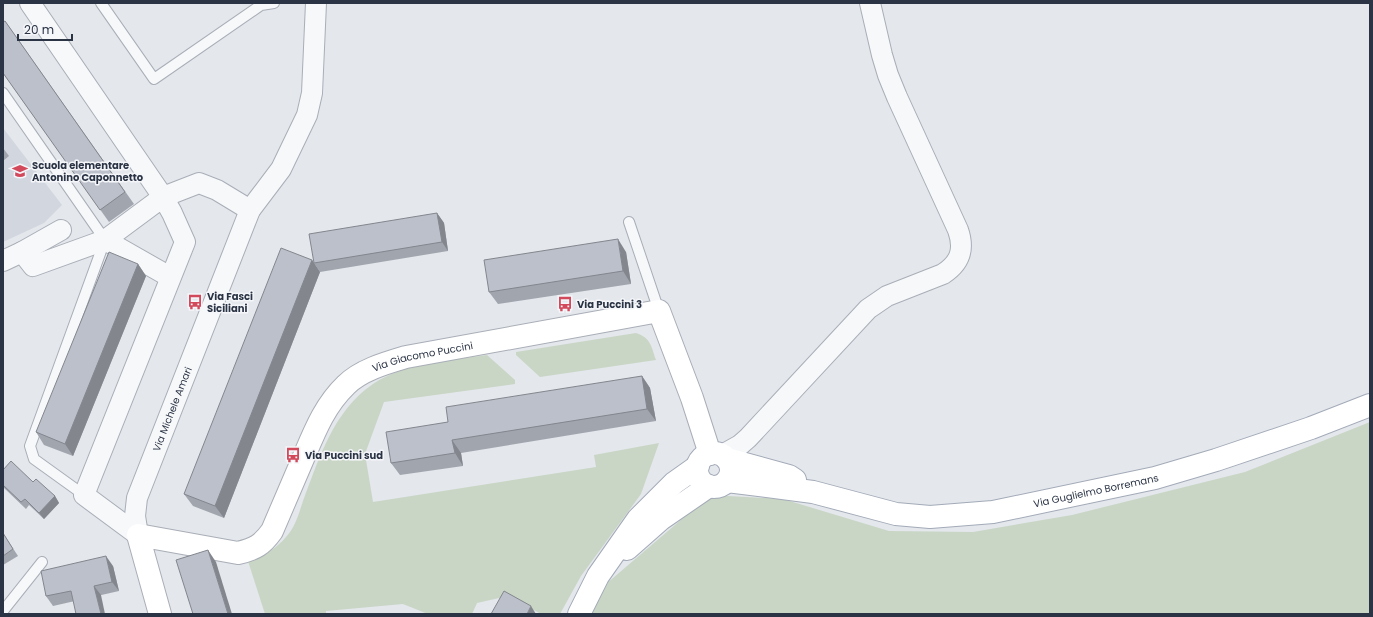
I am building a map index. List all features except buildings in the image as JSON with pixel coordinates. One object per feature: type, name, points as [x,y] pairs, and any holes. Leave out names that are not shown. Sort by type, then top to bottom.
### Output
[{"type":"main road","points":[[598,576],[661,519],[718,483],[731,471],[730,466],[714,458],[659,311]]},
{"type":"main road","name":"Via Giacomo Puccini","points":[[138,535],[238,553],[252,550],[258,546],[272,531],[319,422],[329,404],[347,384],[366,372],[387,362],[406,357],[659,311]]},
{"type":"main road","name":"Via Guglielmo Borremans","points":[[813,492],[896,514],[930,517],[993,512],[1155,478],[1216,460],[1311,428],[1370,405]]},
{"type":"main road","points":[[714,458],[697,472],[704,483],[813,492]]},
{"type":"main road","points":[[578,614],[598,576],[638,519],[674,483],[714,458],[789,476],[813,492]]},
{"type":"main road","name":"Via Michele Amari","points":[[138,535],[160,614]]},
{"type":"street","points":[[30,3],[163,197],[185,242],[84,495],[138,535]]},
{"type":"street","points":[[22,252],[33,266],[105,240],[163,197],[199,184],[217,190],[250,210],[281,169],[306,115],[312,92],[316,3]]},
{"type":"street","points":[[714,458],[740,445],[748,438],[868,309],[888,296],[943,274],[951,269],[959,256],[961,239],[958,230],[896,97],[888,75],[870,3]]},
{"type":"street","name":"Via Michele Amari","points":[[138,535],[135,516],[137,498],[250,210]]},
{"type":"street","points":[[3,260],[22,252],[61,230]]},
{"type":"street","points":[[105,240],[170,277]]},
{"type":"lane","points":[[101,3],[154,79],[260,5],[274,3]]},
{"type":"lane","points":[[3,93],[105,240],[30,446],[34,459],[84,495]]},
{"type":"lane","points":[[629,222],[659,311]]},
{"type":"lane","points":[[3,611],[42,562]]},
{"type":"shaded area","name":"Scuola elementare Antonino Caponnetto","points":[[3,128],[62,205],[44,223],[3,242]]},
{"type":"green space","points":[[636,333],[648,340],[656,360],[540,377],[516,355],[516,352]]},
{"type":"green space","points":[[487,355],[515,380],[515,384],[384,402],[365,454],[373,502],[596,467],[594,455],[659,443],[641,494],[581,576],[560,614],[541,614],[508,596],[477,603],[472,614],[428,614],[403,604],[326,611],[326,614],[265,614],[248,561],[274,549],[292,529],[329,437],[347,408],[359,395],[373,384],[399,371],[442,361]]},
{"type":"green space","points":[[1370,422],[1370,614],[590,614],[606,584],[710,495],[783,499],[889,531],[973,532],[1072,515],[1245,472]]},
{"type":"place","name":"Scuola elementare Antonino Caponnetto","points":[[20,171]]},
{"type":"place","name":"Via Fasci Siciliani","points":[[195,302]]},
{"type":"place","name":"Via Puccini 3","points":[[565,304]]},
{"type":"place","name":"Via Puccini sud","points":[[293,455]]}]
